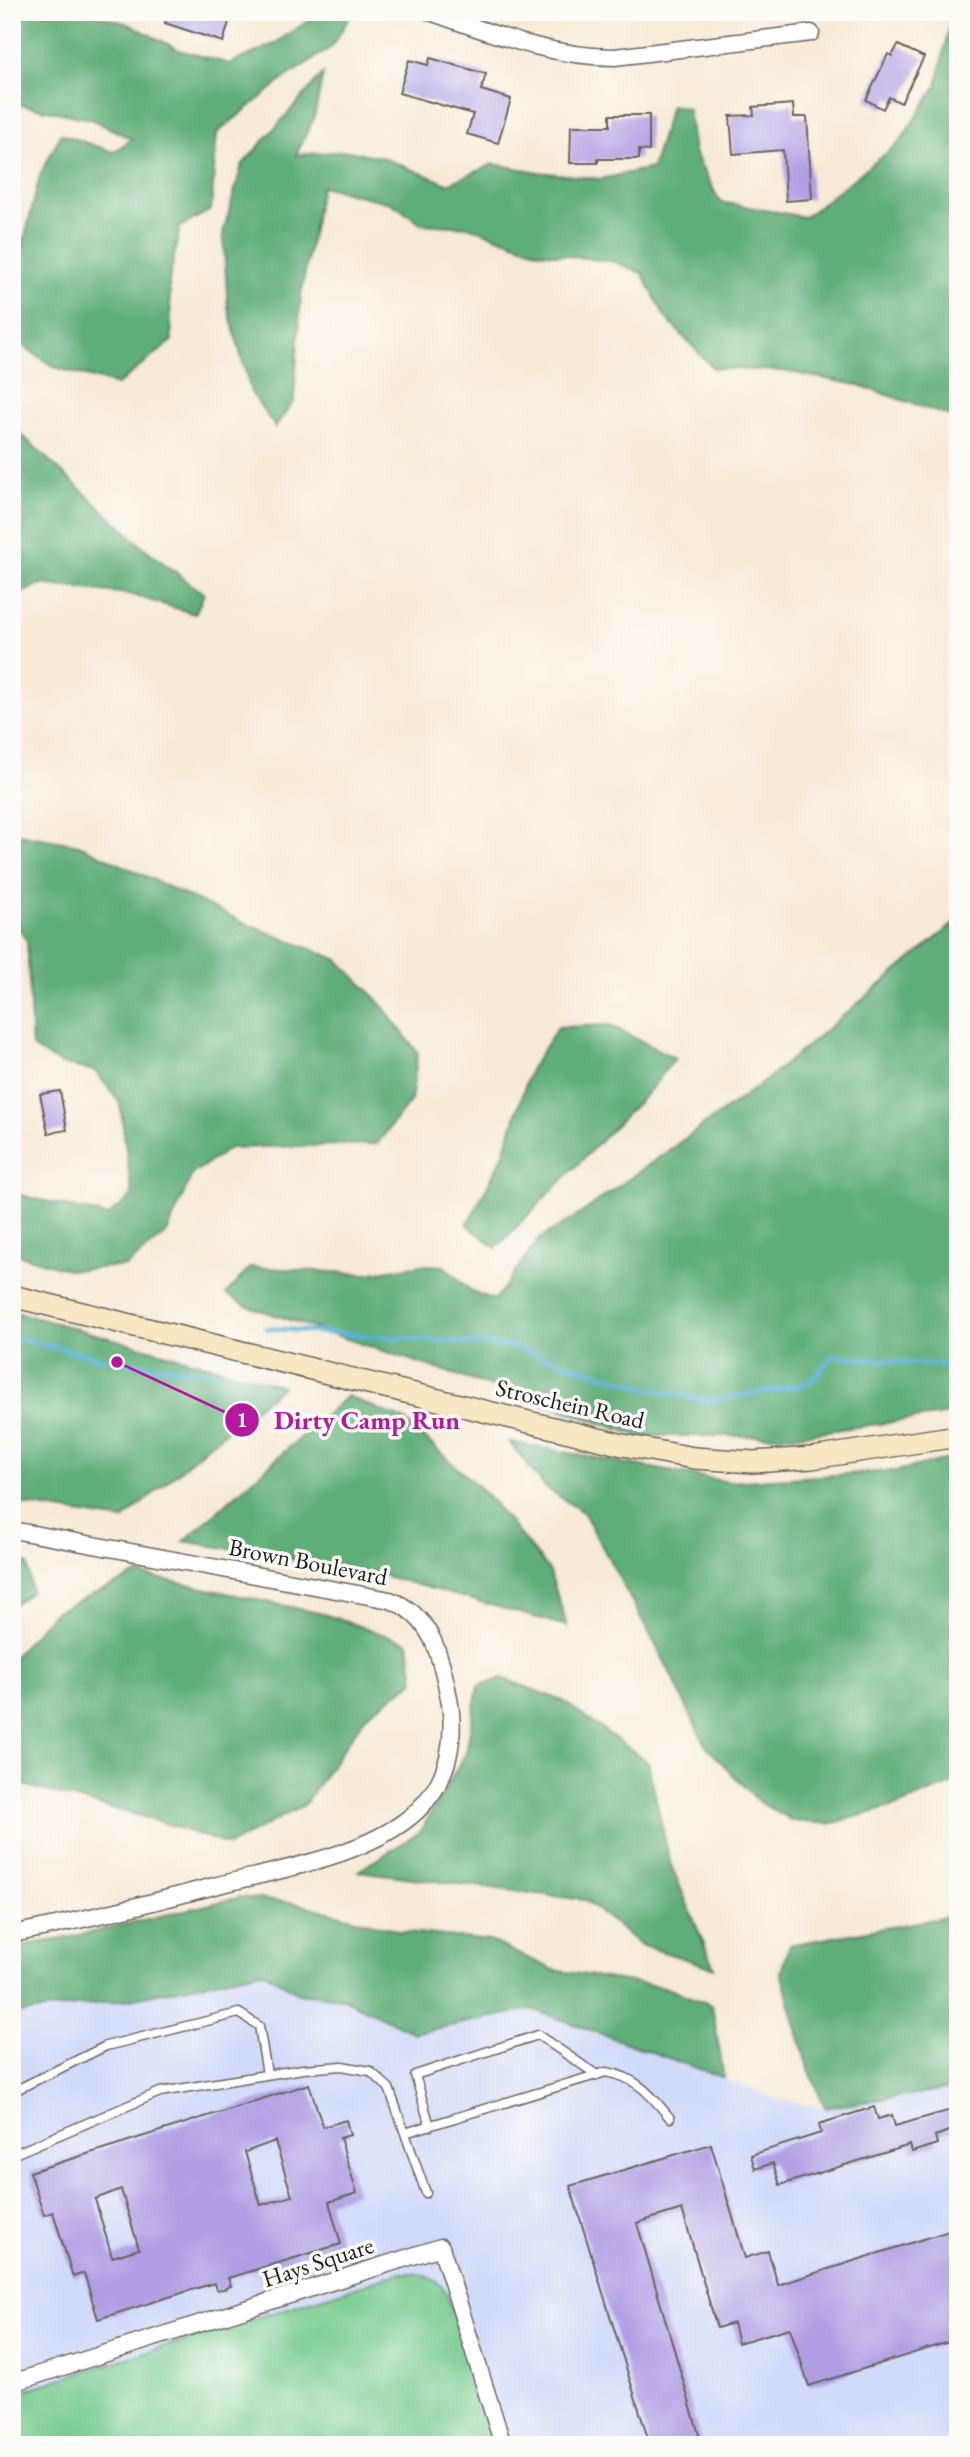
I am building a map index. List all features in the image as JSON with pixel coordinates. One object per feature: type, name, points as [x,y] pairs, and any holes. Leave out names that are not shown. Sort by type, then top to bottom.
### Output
[{"type":"street","points":[[430,12],[531,47],[583,57],[615,57],[811,33]]},
{"type":"street","name":"Stroschein Road","points":[[12,1296],[623,1445],[694,1458],[781,1461],[958,1437]]},
{"type":"street","name":"Brown Boulevard","points":[[12,1530],[390,1600],[407,1607],[421,1619],[442,1662],[452,1711],[451,1751],[440,1784],[418,1810],[391,1831],[301,1864],[75,1922],[12,1934]]},
{"type":"street","name":"Hays Square","points":[[13,2379],[441,2247],[503,2445]]},
{"type":"lane","points":[[12,2092],[106,2046],[239,2013],[259,2026],[267,2074]]},
{"type":"lane","points":[[430,2126],[415,2075],[538,2035],[597,2075]]},
{"type":"lane","points":[[12,2155],[160,2092],[267,2074],[342,2066],[370,2071],[389,2088],[426,2193]]},
{"type":"lane","points":[[405,2133],[606,2072],[622,2074],[642,2085],[670,2118]]},
{"type":"shaded area","points":[[262,1971],[299,1993],[342,1998],[414,2033],[532,2009],[781,2100],[825,2108],[958,2087],[958,2445],[12,2445],[12,2014],[125,2000]]},
{"type":"green space","points":[[12,12],[86,12],[129,24],[179,50],[230,64],[274,44],[321,12],[352,14],[331,47],[285,78],[217,133],[211,210],[180,227],[169,281],[172,341],[117,385],[55,367],[12,339],[12,290],[40,175],[61,134],[113,152],[132,139],[91,119],[12,103]]},
{"type":"green space","points":[[952,12],[958,12],[958,419],[858,385],[783,371],[713,368],[665,317],[642,273],[615,262],[539,252],[470,227],[422,224],[391,203],[321,186],[301,294],[294,401],[275,427],[251,392],[228,308],[223,233],[242,165],[323,74],[314,118],[296,155],[348,151],[381,157],[448,184],[493,164],[601,179],[652,168],[671,105],[688,109],[694,152],[720,202],[805,217],[899,143],[937,85]]},
{"type":"green space","points":[[12,426],[143,547],[204,594],[195,614],[129,594],[40,584],[12,598]]},
{"type":"green space","points":[[12,833],[79,845],[249,925],[337,959],[377,999],[418,1053],[411,1100],[377,1144],[230,1148],[192,1174],[167,1233],[126,1266],[69,1270],[12,1253],[12,1193],[108,1216],[132,1196],[120,1103],[95,1071],[61,1064],[32,1047],[27,940],[12,918]]},
{"type":"green space","points":[[958,920],[958,1413],[791,1436],[640,1436],[245,1305],[226,1294],[250,1267],[366,1274],[421,1265],[444,1266],[472,1292],[495,1300],[540,1238],[580,1214],[765,1081]]},
{"type":"green space","points":[[609,1025],[675,1058],[649,1091],[496,1248],[467,1225],[503,1156],[530,1070],[558,1027]]},
{"type":"green space","points":[[12,1311],[283,1386],[208,1446],[123,1520],[12,1503]]},
{"type":"green space","points":[[347,1396],[406,1421],[486,1494],[549,1570],[567,1626],[378,1574],[184,1541]]},
{"type":"green space","points":[[509,1442],[729,1482],[895,1471],[958,1457],[958,1781],[902,1804],[830,1824],[792,1821],[759,1802],[705,1745],[667,1666],[584,1513],[546,1488]]},
{"type":"green space","points":[[12,1561],[28,1564],[31,1592],[12,1606]]},
{"type":"green space","points":[[138,1574],[323,1614],[409,1643],[414,1681],[366,1716],[304,1805],[229,1845],[158,1821],[12,1782],[12,1659],[54,1612]]},
{"type":"green space","points":[[502,1678],[563,1701],[648,1762],[670,1863],[714,1968],[641,1945],[585,1900],[358,1871],[420,1832],[466,1753],[478,1686]]},
{"type":"green space","points":[[241,1897],[296,1903],[400,1931],[490,1941],[554,1970],[664,1987],[712,2005],[724,2078],[532,2009],[414,2033],[342,1998],[299,1993],[262,1971],[125,2000],[12,2014],[12,1947],[62,1939]]},
{"type":"green space","points":[[958,1915],[958,2078],[953,2088],[825,2108],[806,2062],[781,1972],[789,1945]]},
{"type":"green space","points":[[400,2273],[426,2276],[442,2286],[446,2292],[495,2445],[12,2445],[12,2394]]},
{"type":"building","points":[[169,12],[232,12],[223,42],[165,23]]},
{"type":"building","points":[[898,45],[924,57],[901,103],[889,97],[883,109],[866,100],[888,54],[892,56]]},
{"type":"building","points":[[430,58],[486,74],[481,90],[511,99],[498,143],[467,134],[473,114],[399,93],[409,60],[428,65]]},
{"type":"building","points":[[793,104],[794,117],[807,117],[812,199],[786,201],[783,150],[733,154],[730,116],[754,115],[753,107]]},
{"type":"building","points":[[610,115],[649,115],[649,151],[639,150],[639,159],[598,159],[598,163],[570,163],[571,126],[610,126]]},
{"type":"building","points":[[60,1091],[67,1130],[48,1133],[40,1094]]},
{"type":"building","points":[[309,2084],[323,2127],[346,2120],[350,2135],[340,2138],[357,2193],[329,2202],[341,2244],[228,2278],[231,2286],[224,2289],[216,2290],[214,2283],[98,2319],[84,2273],[73,2277],[53,2212],[44,2215],[30,2172]],"holes":[[[275,2141],[292,2196],[261,2205],[245,2152]],[[121,2189],[139,2249],[112,2257],[95,2199]]]},
{"type":"building","points":[[874,2107],[878,2119],[892,2115],[895,2126],[958,2108],[958,2128],[935,2136],[937,2144],[912,2152],[910,2145],[780,2185],[773,2163],[755,2169],[751,2155],[821,2133],[819,2124]]},
{"type":"building","points":[[711,2144],[745,2258],[768,2251],[778,2285],[958,2228],[958,2339],[809,2386],[790,2328],[738,2343],[733,2323],[717,2328],[682,2209],[637,2223],[702,2445],[650,2445],[570,2186]]},
{"type":"waterway","points":[[266,1328],[510,1346],[649,1389],[709,1401],[808,1384],[833,1356],[958,1367]]},
{"type":"waterway","points":[[12,1337],[117,1362],[218,1373]]},
{"type":"place","name":"Dirty Camp Run","points":[[117,1362]]}]
